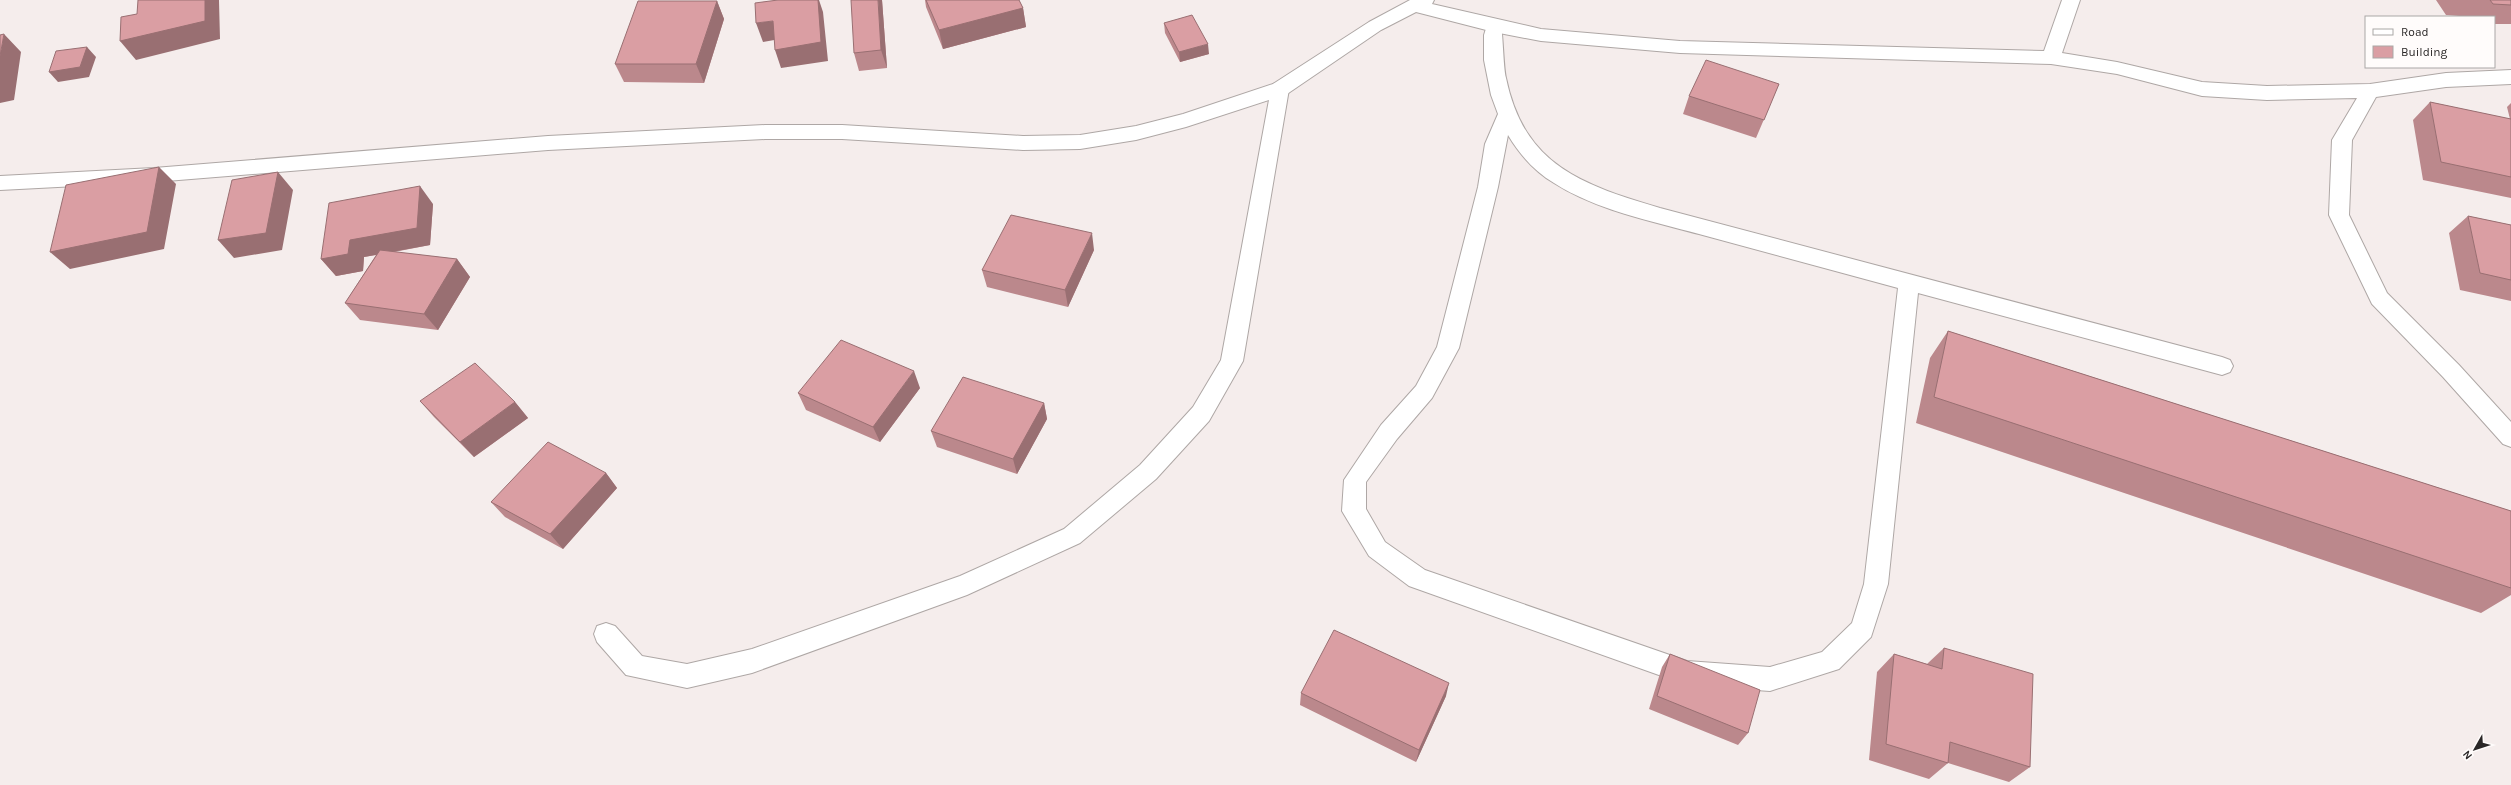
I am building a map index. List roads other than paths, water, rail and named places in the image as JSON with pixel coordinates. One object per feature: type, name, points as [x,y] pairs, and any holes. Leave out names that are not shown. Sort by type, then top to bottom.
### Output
[{"type":"street","points":[[2051,58],[2071,0]]},
{"type":"street","points":[[0,182],[154,175],[548,143],[765,132],[842,132],[1023,142],[1080,142],[1136,133],[1186,120],[1280,89],[1375,26],[1421,3],[1494,26],[1541,35],[1680,47],[2051,58],[2117,68],[2202,89],[2267,93],[2370,91],[2446,80],[2511,77]]},
{"type":"street","points":[[1494,26],[1491,44],[1492,64],[1506,116],[1521,143],[1540,164],[1562,180],[1601,198],[2222,366]]},
{"type":"street","points":[[606,634],[635,666],[687,676],[752,661],[967,584],[1072,536],[1153,467],[1200,414],[1232,362],[1280,89]]},
{"type":"street","points":[[2370,91],[2342,140],[2339,215],[2379,298],[2452,371],[2511,437]]},
{"type":"street","points":[[1506,116],[1496,144],[1488,187],[1448,348],[1424,392],[1389,432],[1355,480],[1354,511],[1378,549],[1417,578],[1687,673],[1770,679],[1830,661],[1862,629],[1876,584],[1909,282]]}]
